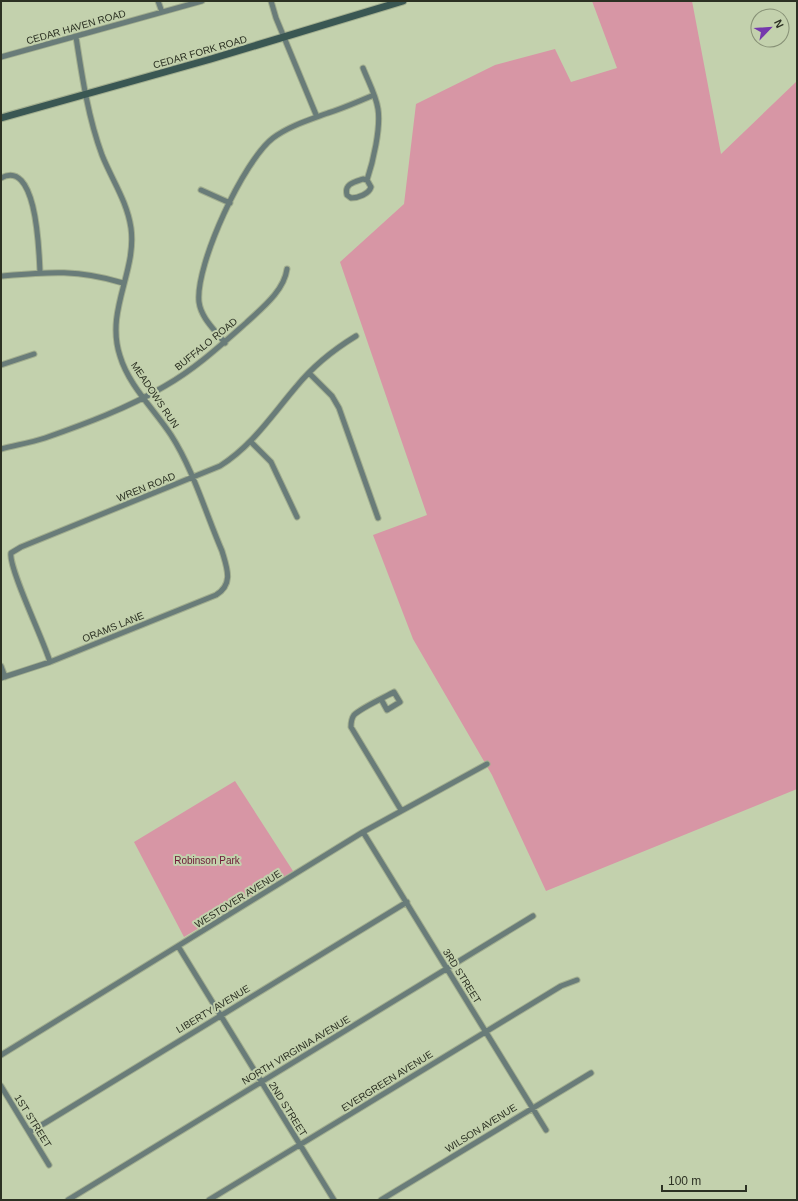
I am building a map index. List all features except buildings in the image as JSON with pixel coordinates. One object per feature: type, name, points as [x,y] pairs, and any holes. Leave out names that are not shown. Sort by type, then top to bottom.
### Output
[{"type":"street","points":[[158,1],[162,12]]},
{"type":"street","name":"CEDAR HAVEN ROAD","points":[[1,57],[202,1]]},
{"type":"street","points":[[271,1],[317,117]]},
{"type":"street","name":"CEDAR FORK ROAD","points":[[1,118],[85,95],[403,1]]},
{"type":"street","name":"MEADOWS RUN","points":[[76,37],[85,95],[102,154],[129,214],[131,230],[129,257],[116,316],[116,342],[124,365],[144,397],[171,435],[192,478],[222,551],[228,575],[227,584]]},
{"type":"street","points":[[363,68],[378,108],[378,122],[371,168],[367,180]]},
{"type":"street","points":[[225,342],[202,314],[199,292],[211,246],[251,163],[266,144],[284,131],[374,95]]},
{"type":"street","points":[[1,178],[15,175],[19,176],[26,186],[37,232],[40,272]]},
{"type":"street","points":[[362,178],[367,180],[371,185],[369,192],[354,198],[347,195],[346,190],[348,185],[362,178]]},
{"type":"street","points":[[201,190],[230,204]]},
{"type":"street","name":"BUFFALO ROAD","points":[[1,450],[46,437],[144,397],[188,372],[253,317],[285,280],[287,269]]},
{"type":"street","points":[[1,276],[40,272],[80,273],[123,283]]},
{"type":"street","name":"WREN ROAD","points":[[50,662],[35,620],[12,566],[11,554],[21,547],[192,478],[220,466],[233,458],[251,442],[309,373],[327,355],[356,336]]},
{"type":"street","points":[[1,365],[34,354]]},
{"type":"street","points":[[309,373],[332,396],[339,408],[378,518]]},
{"type":"street","points":[[251,442],[271,462],[297,517]]},
{"type":"street","name":"ORAMS LANE","points":[[3,678],[50,662],[216,595],[222,591],[227,584]]},
{"type":"street","points":[[1,666],[3,678]]},
{"type":"street","points":[[382,699],[355,714],[351,721],[351,727],[401,810]]},
{"type":"street","name":"WESTOVER AVENUE","points":[[1,1055],[363,832],[487,764]]},
{"type":"street","name":"3RD STREET","points":[[363,832],[531,1108],[546,1130]]},
{"type":"street","name":"LIBERTY AVENUE","points":[[29,1132],[406,902]]},
{"type":"street","name":"NORTH VIRGINIA AVENUE","points":[[68,1200],[534,916]]},
{"type":"street","name":"2ND STREET","points":[[178,946],[334,1200]]},
{"type":"street","name":"EVERGREEN AVENUE","points":[[209,1200],[561,986],[577,980]]},
{"type":"street","name":"WILSON AVENUE","points":[[381,1200],[590,1073]]},
{"type":"street","name":"1ST STREET","points":[[1,1086],[49,1165]]},
{"type":"green space","points":[[592,1],[692,1],[721,154],[797,81],[797,789],[546,891],[492,775],[413,639],[373,535],[427,515],[340,262],[404,204],[416,104],[495,65],[555,49],[571,82],[617,68]]},
{"type":"green space","name":"Robinson Park","points":[[235,781],[293,871],[184,937],[134,842]]}]
